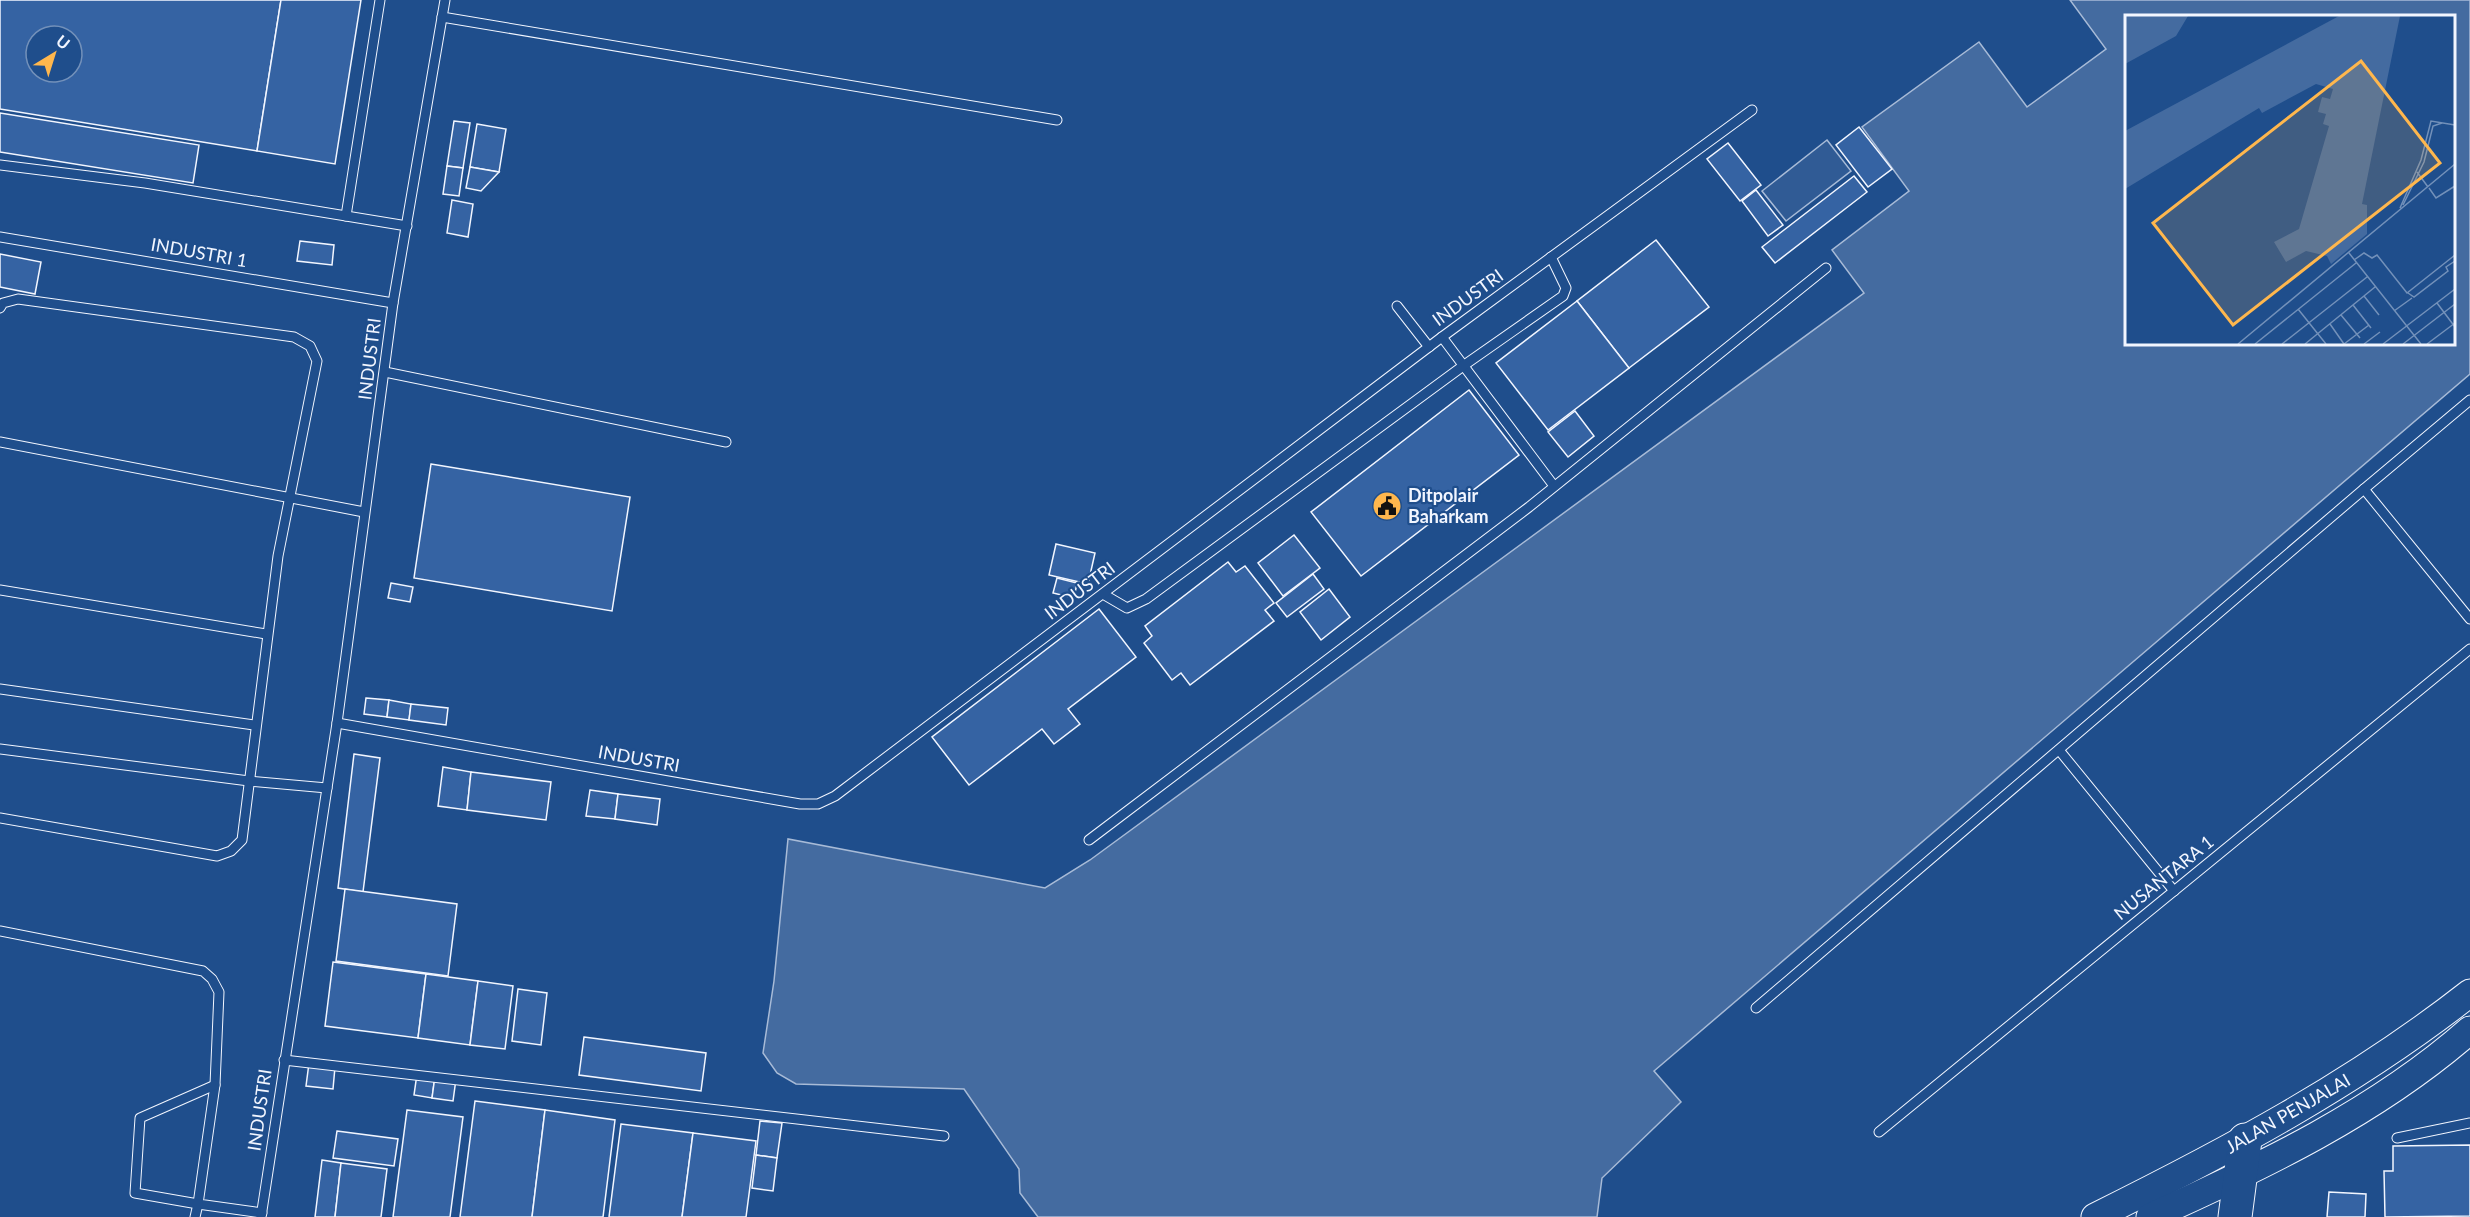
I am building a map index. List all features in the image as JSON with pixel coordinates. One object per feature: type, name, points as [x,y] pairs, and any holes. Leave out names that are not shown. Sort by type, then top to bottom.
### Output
[{"type":"highway","points":[[2235,1217],[2245,1140]]},
{"type":"street","name":"JALAN PENJALAI","points":[[2094,1217],[2245,1140],[2343,1082],[2432,1023],[2470,993]]},
{"type":"street","name":"JALAN PENJALAI","points":[[2150,1217],[2240,1176],[2359,1110],[2450,1047],[2470,1030]]},
{"type":"lane","points":[[346,216],[380,0]]},
{"type":"lane","name":"INDUSTRI","points":[[262,1215],[337,723],[393,303],[445,0]]},
{"type":"lane","points":[[442,17],[1057,120]]},
{"type":"lane","name":"INDUSTRI","points":[[337,723],[800,804],[818,804],[835,796],[1442,337],[1752,110]]},
{"type":"lane","points":[[0,165],[145,183],[407,226]]},
{"type":"lane","name":"INDUSTRI 1","points":[[0,237],[393,303]]},
{"type":"lane","points":[[1103,594],[1127,608],[1146,599],[1463,366],[1563,296],[1566,288],[1551,257]]},
{"type":"lane","points":[[1089,840],[1282,696],[1554,486],[1826,268]]},
{"type":"lane","points":[[0,308],[3,303],[18,299],[294,337],[310,346],[317,361],[288,496],[266,634],[242,840],[231,851],[217,856],[0,818]]},
{"type":"lane","points":[[1397,306],[1429,347]]},
{"type":"lane","points":[[1442,337],[1554,486]]},
{"type":"lane","points":[[385,372],[726,442]]},
{"type":"lane","points":[[1756,1008],[2470,400]]},
{"type":"lane","points":[[0,442],[364,512]]},
{"type":"lane","points":[[2364,489],[2470,619]]},
{"type":"lane","points":[[0,590],[266,634]]},
{"type":"lane","name":"NUSANTARA 1","points":[[1879,1132],[2470,649]]},
{"type":"lane","points":[[0,689],[254,725]]},
{"type":"lane","points":[[0,749],[249,781],[327,788]]},
{"type":"lane","points":[[2059,750],[2174,891]]},
{"type":"lane","points":[[0,931],[203,971],[212,979],[219,992],[215,1085],[195,1217]]},
{"type":"lane","points":[[284,1060],[944,1136]]},
{"type":"lane","points":[[215,1085],[140,1118],[135,1193],[262,1215]]},
{"type":"lane","points":[[2397,1138],[2470,1123]]},
{"type":"shaded area","points":[[2070,0],[2470,0],[2470,374],[1654,1071],[1681,1102],[1602,1178],[1597,1217],[1038,1217],[1020,1193],[1019,1169],[964,1089],[796,1084],[777,1073],[763,1053],[774,981],[788,839],[1045,888],[1090,860],[1864,293],[1832,250],[1909,191],[1862,127],[1979,42],[2027,107],[2106,49]]},
{"type":"shaded area","points":[[1827,140],[1851,171],[1786,221],[1762,191]]},
{"type":"building","points":[[0,0],[281,0],[257,151],[0,109]]},
{"type":"building","points":[[281,0],[361,0],[335,164],[257,151]]},
{"type":"building","points":[[0,113],[199,145],[193,183],[0,152]]},
{"type":"building","points":[[454,121],[470,123],[463,168],[447,166]]},
{"type":"building","points":[[477,124],[506,129],[499,172],[470,167]]},
{"type":"building","points":[[1859,127],[1892,169],[1868,187],[1836,145]]},
{"type":"building","points":[[1728,143],[1761,185],[1740,201],[1707,159]]},
{"type":"building","points":[[447,166],[463,168],[459,196],[443,194]]},
{"type":"building","points":[[470,167],[499,172],[481,191],[466,188]]},
{"type":"building","points":[[1854,176],[1867,192],[1775,263],[1762,247]]},
{"type":"building","points":[[1756,190],[1783,225],[1768,236],[1742,201]]},
{"type":"building","points":[[452,200],[473,204],[468,237],[447,233]]},
{"type":"building","points":[[1656,240],[1709,307],[1629,368],[1577,301]]},
{"type":"building","points":[[300,241],[334,245],[332,265],[297,261]]},
{"type":"building","points":[[0,254],[41,262],[35,294],[0,287]]},
{"type":"building","points":[[1577,301],[1629,368],[1548,430],[1496,363]]},
{"type":"building","points":[[1469,390],[1519,455],[1361,576],[1311,512]]},
{"type":"building","points":[[1575,411],[1594,436],[1568,457],[1548,432]]},
{"type":"building","points":[[431,464],[630,497],[612,611],[414,578]]},
{"type":"building","points":[[1294,535],[1320,568],[1283,596],[1258,563]]},
{"type":"building","points":[[1056,544],[1095,553],[1088,584],[1049,575]]},
{"type":"building","points":[[1228,562],[1236,572],[1245,566],[1274,603],[1265,610],[1274,621],[1190,685],[1181,673],[1172,680],[1144,643],[1152,636],[1145,626]]},
{"type":"building","points":[[1313,574],[1324,589],[1287,617],[1276,603]]},
{"type":"building","points":[[1057,578],[1077,583],[1074,598],[1053,593]]},
{"type":"building","points":[[391,583],[413,587],[410,602],[388,598]]},
{"type":"building","points":[[1329,589],[1350,617],[1321,640],[1300,612]]},
{"type":"building","points":[[1099,609],[1136,657],[1068,709],[1080,724],[1054,744],[1042,729],[969,785],[932,737]]},
{"type":"building","points":[[366,698],[389,700],[387,717],[364,714]]},
{"type":"building","points":[[389,700],[411,704],[409,720],[387,717]]},
{"type":"building","points":[[411,704],[448,708],[446,725],[409,720]]},
{"type":"building","points":[[354,754],[380,758],[363,892],[338,888]]},
{"type":"building","points":[[443,767],[471,772],[467,810],[438,806]]},
{"type":"building","points":[[471,772],[551,782],[546,820],[467,810]]},
{"type":"building","points":[[590,790],[618,794],[615,819],[586,816]]},
{"type":"building","points":[[618,794],[660,799],[657,825],[615,819]]},
{"type":"building","points":[[345,889],[457,904],[448,976],[336,961]]},
{"type":"building","points":[[333,962],[426,974],[418,1038],[325,1026]]},
{"type":"building","points":[[426,974],[478,981],[470,1045],[418,1038]]},
{"type":"building","points":[[478,981],[513,986],[505,1049],[470,1045]]},
{"type":"building","points":[[518,989],[547,993],[541,1045],[512,1041]]},
{"type":"building","points":[[584,1037],[706,1053],[701,1091],[579,1075]]},
{"type":"building","points":[[309,1063],[335,1067],[333,1089],[306,1086]]},
{"type":"building","points":[[417,1074],[435,1076],[432,1098],[414,1095]]},
{"type":"building","points":[[435,1076],[456,1079],[453,1101],[432,1098]]},
{"type":"building","points":[[475,1101],[545,1110],[532,1217],[460,1217]]},
{"type":"building","points":[[407,1110],[463,1117],[450,1217],[393,1217]]},
{"type":"building","points":[[545,1110],[615,1120],[603,1217],[532,1217]]},
{"type":"building","points":[[760,1121],[782,1123],[777,1158],[756,1155]]},
{"type":"building","points":[[621,1124],[693,1133],[682,1217],[609,1217]]},
{"type":"building","points":[[337,1131],[398,1139],[394,1166],[333,1158]]},
{"type":"building","points":[[693,1133],[756,1141],[746,1217],[682,1217]]},
{"type":"building","points":[[2470,1145],[2470,1216],[2385,1217],[2384,1171],[2393,1171],[2393,1146]]},
{"type":"building","points":[[756,1155],[777,1158],[773,1191],[752,1188]]},
{"type":"building","points":[[322,1160],[341,1163],[335,1217],[315,1217]]},
{"type":"building","points":[[341,1163],[387,1169],[381,1217],[335,1217]]},
{"type":"building","points":[[2329,1192],[2366,1194],[2365,1217],[2327,1217]]},
{"type":"place","name":"Ditpolair Baharkam","points":[[1387,506]]}]
